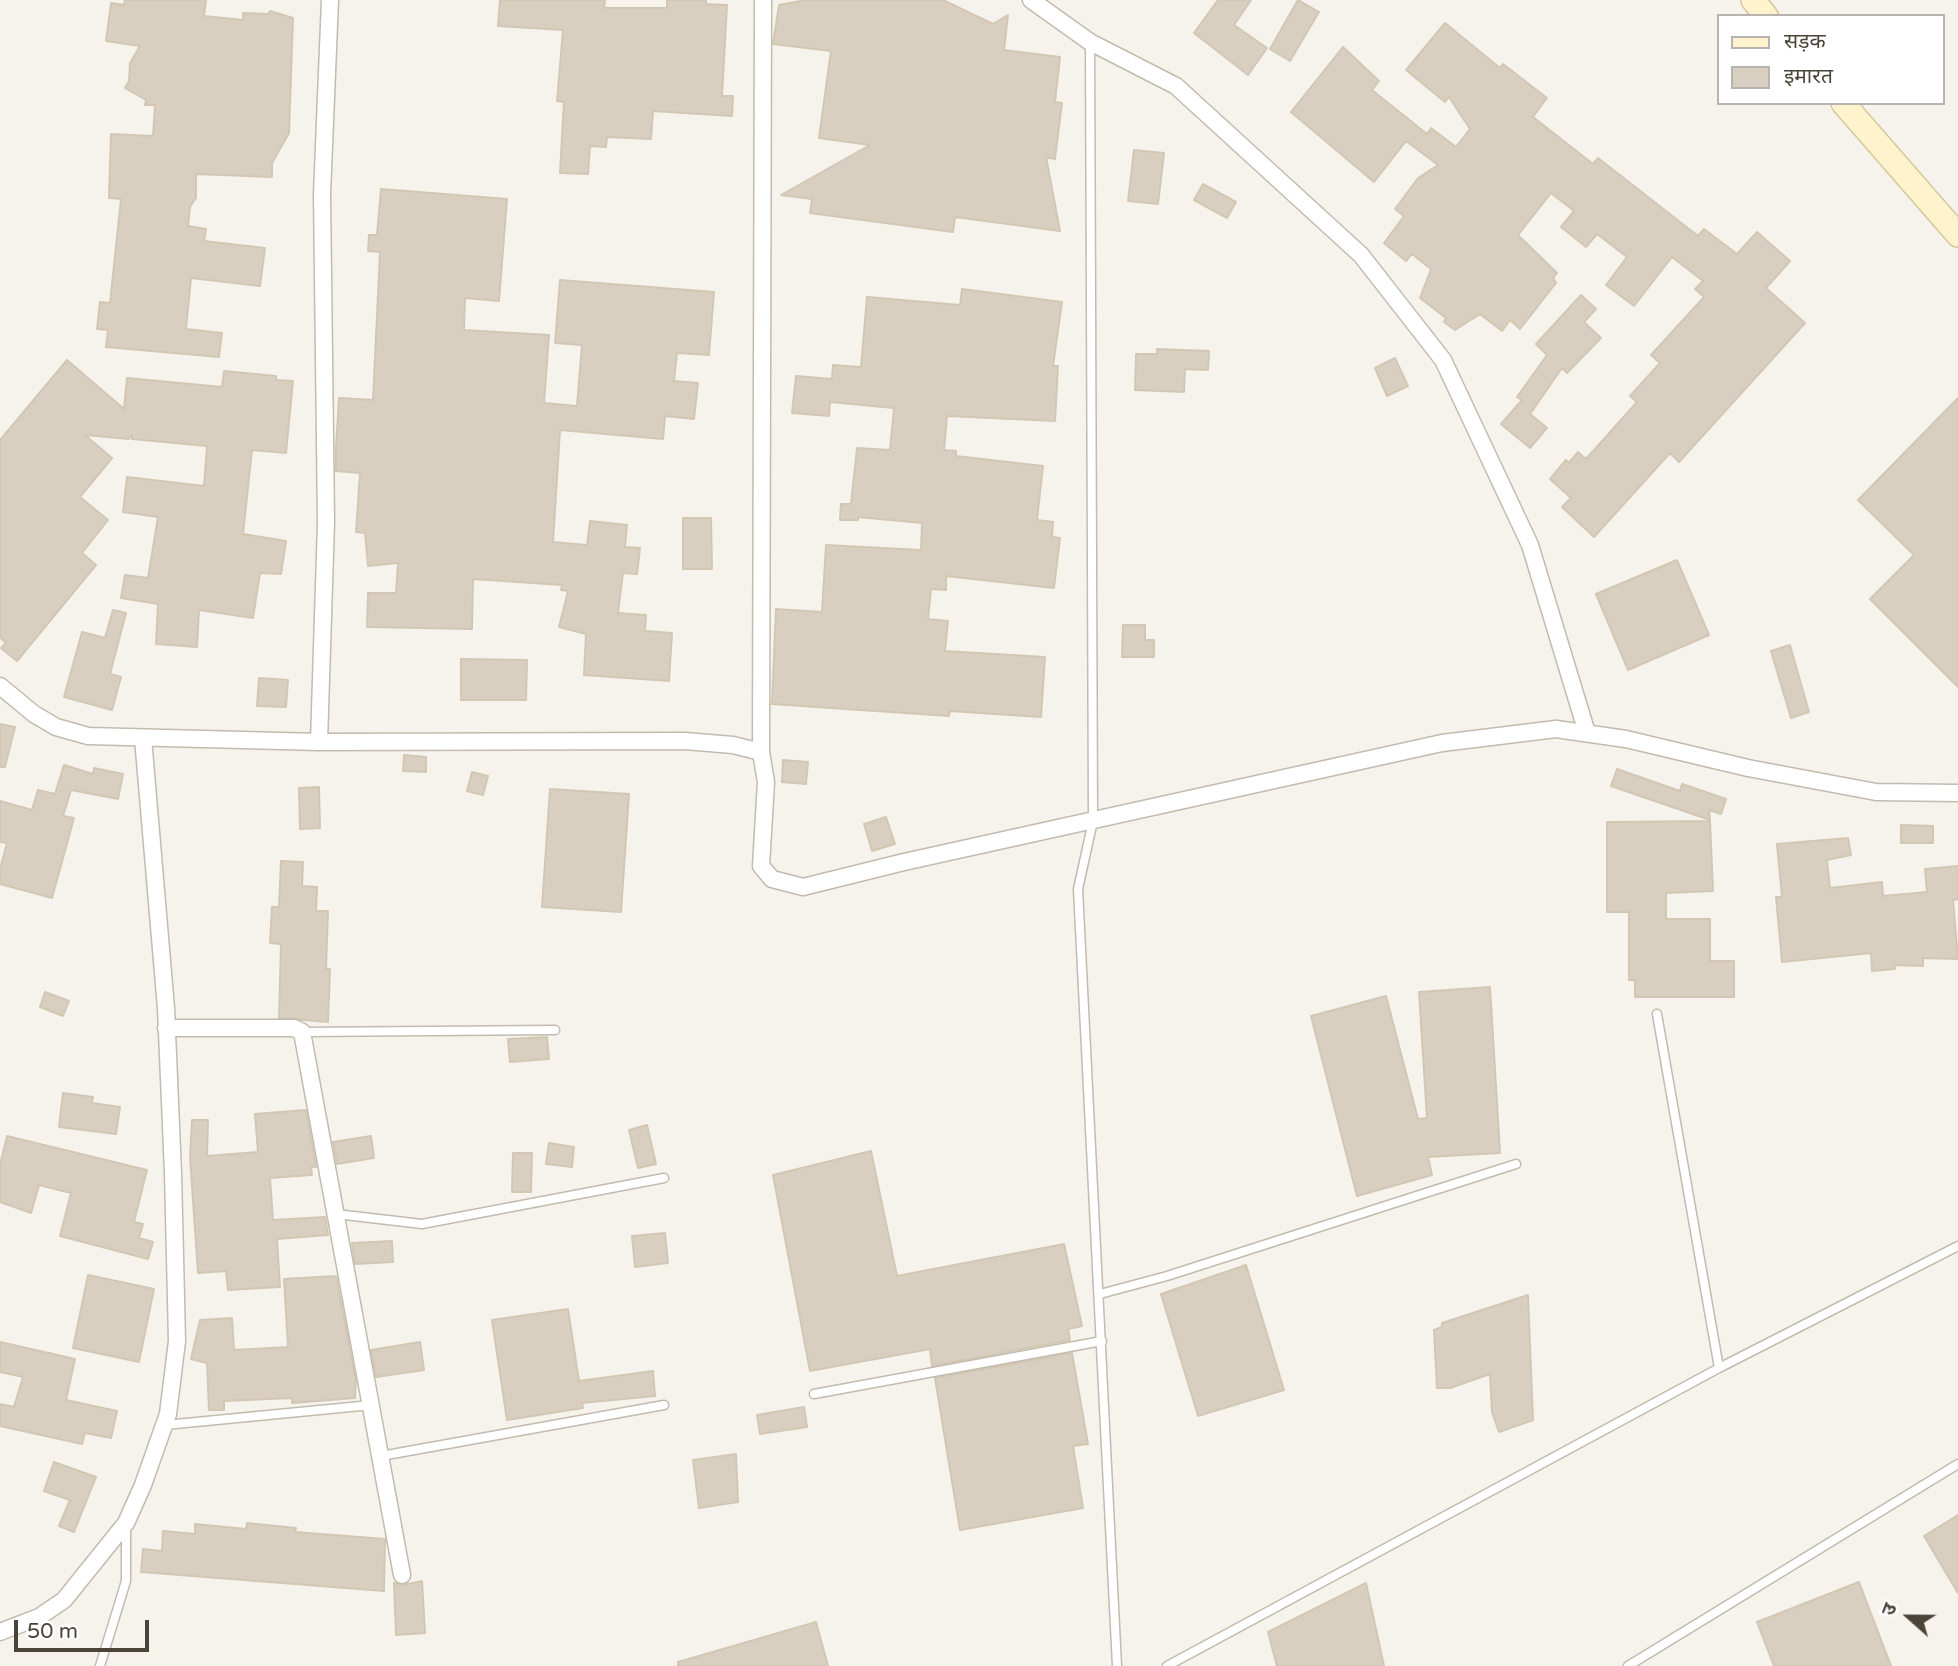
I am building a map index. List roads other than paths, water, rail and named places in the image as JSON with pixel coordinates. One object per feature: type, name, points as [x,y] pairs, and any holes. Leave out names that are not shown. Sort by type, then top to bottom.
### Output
[{"type":"main road","points":[[1753,0],[1764,14]]},
{"type":"main road","points":[[1845,105],[1958,235]]},
{"type":"street","points":[[318,742],[326,522],[322,194],[330,0]]},
{"type":"street","points":[[763,0],[761,752],[766,782],[761,866],[772,879],[803,887],[904,862],[1442,743],[1556,729],[1876,792],[1958,793]]},
{"type":"street","points":[[1031,0],[1090,42],[1176,86],[1361,255],[1443,360],[1530,545],[1587,733]]},
{"type":"street","points":[[0,686],[34,714],[56,727],[88,736],[318,742],[685,741],[733,745],[761,752]]},
{"type":"street","points":[[0,1632],[40,1617],[64,1600],[126,1523],[143,1485],[164,1425],[177,1341],[166,1028],[144,738]]},
{"type":"street","points":[[166,1028],[294,1028],[302,1031],[402,1575]]},
{"type":"lane","points":[[1090,42],[1093,821],[1078,889],[1117,1666]]},
{"type":"lane","points":[[1657,1014],[1719,1368]]},
{"type":"lane","points":[[302,1031],[555,1030]]},
{"type":"lane","points":[[1100,1294],[1167,1276],[1516,1164]]},
{"type":"lane","points":[[336,1214],[422,1224],[664,1178]]},
{"type":"lane","points":[[1167,1666],[1719,1368],[1958,1246]]},
{"type":"lane","points":[[814,1394],[1102,1341]]},
{"type":"lane","points":[[164,1425],[371,1405]]},
{"type":"lane","points":[[381,1456],[664,1405]]},
{"type":"lane","points":[[1628,1666],[1958,1464]]},
{"type":"lane","points":[[100,1666],[126,1581],[126,1523]]}]
